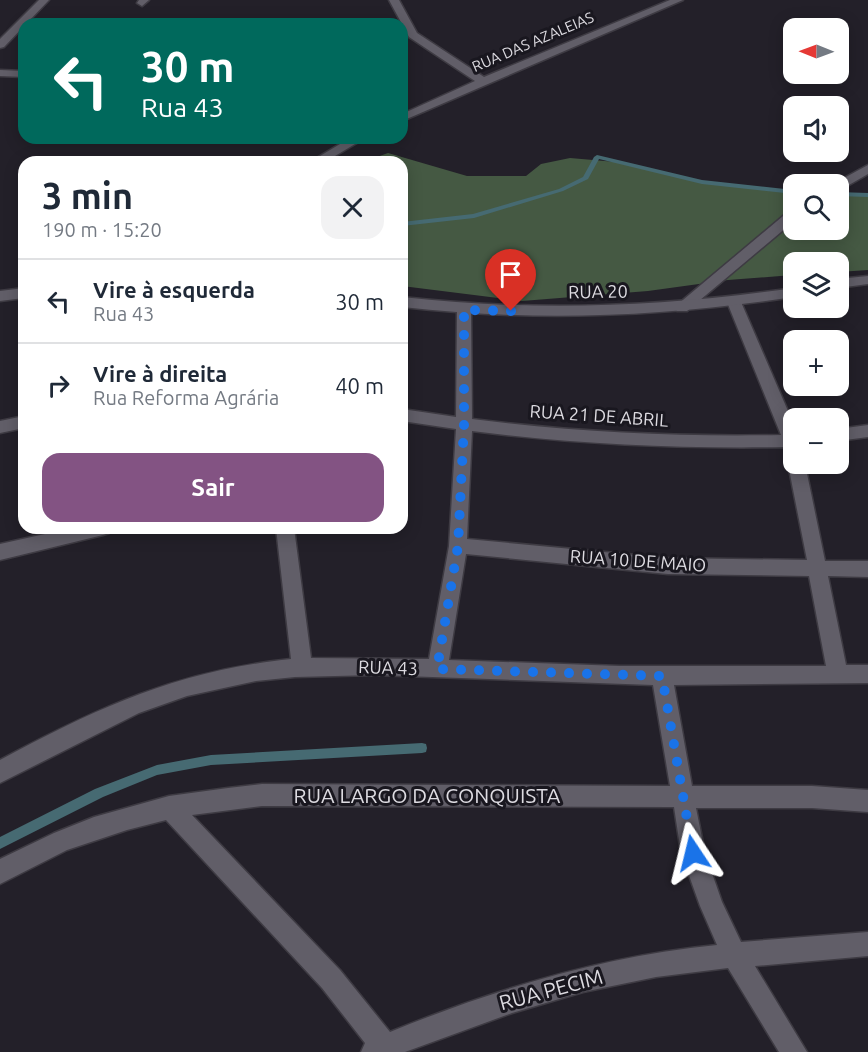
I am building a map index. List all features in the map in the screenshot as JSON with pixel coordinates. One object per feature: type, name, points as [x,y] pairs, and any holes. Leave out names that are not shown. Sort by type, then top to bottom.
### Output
[{"type":"street","points":[[26,18],[44,0]]},
{"type":"street","points":[[394,0],[402,18]]},
{"type":"street","name":"RUA DAS AZALEIAS","points":[[408,115],[483,81],[678,0]]},
{"type":"street","points":[[0,45],[18,27]]},
{"type":"street","points":[[408,27],[413,35],[483,81]]},
{"type":"street","points":[[0,73],[18,74]]},
{"type":"street","points":[[327,156],[348,144]]},
{"type":"street","points":[[849,180],[868,169]]},
{"type":"street","points":[[682,308],[783,223]]},
{"type":"street","points":[[849,283],[868,280]]},
{"type":"street","points":[[0,296],[18,294]]},
{"type":"street","name":"RUA 20","points":[[408,303],[464,310],[604,314],[682,308],[783,294]]},
{"type":"street","points":[[734,302],[783,419]]},
{"type":"street","points":[[437,669],[458,546],[464,425],[464,310]]},
{"type":"street","name":"RUA 21 DE ABRIL","points":[[408,416],[464,425],[652,442],[783,443]]},
{"type":"street","points":[[0,428],[18,424]]},
{"type":"street","points":[[849,434],[868,431]]},
{"type":"street","points":[[799,474],[838,674]]},
{"type":"street","points":[[0,552],[77,534]]},
{"type":"street","points":[[286,534],[302,666]]},
{"type":"street","name":"RUA 10 DE MAIO","points":[[458,546],[668,566],[868,569]]},
{"type":"street","name":"RUA 43","points":[[0,772],[84,726],[171,691],[254,672],[302,666],[662,676],[868,674]]},
{"type":"street","points":[[662,676],[693,853],[712,906],[735,956],[794,1052]]},
{"type":"street","name":"RUA LARGO DA CONQUISTA","points":[[0,872],[45,848],[127,818],[169,807],[262,795],[812,798],[868,801]]},
{"type":"street","points":[[169,807],[331,979],[383,1050]]},
{"type":"street","name":"RUA PECIM","points":[[383,1050],[427,1029],[500,1002],[578,981],[656,965],[868,944]]},
{"type":"green space","points":[[388,153],[398,156],[380,156]]},
{"type":"green space","points":[[570,158],[616,162],[696,181],[783,190],[783,240],[849,240],[849,194],[868,195],[868,270],[849,271],[849,252],[783,252],[783,276],[728,280],[648,291],[522,301],[408,287],[408,159],[467,176],[526,176],[541,164]]},
{"type":"waterway","points":[[408,223],[474,216],[561,190],[586,178],[597,157],[702,182],[783,191]]},
{"type":"waterway","points":[[849,194],[868,195]]},
{"type":"waterway","points":[[0,843],[99,793],[157,770],[211,760],[422,748]]},
{"type":"route","points":[[511,311],[464,310],[464,425],[458,546],[437,669],[662,676],[693,853]]}]
